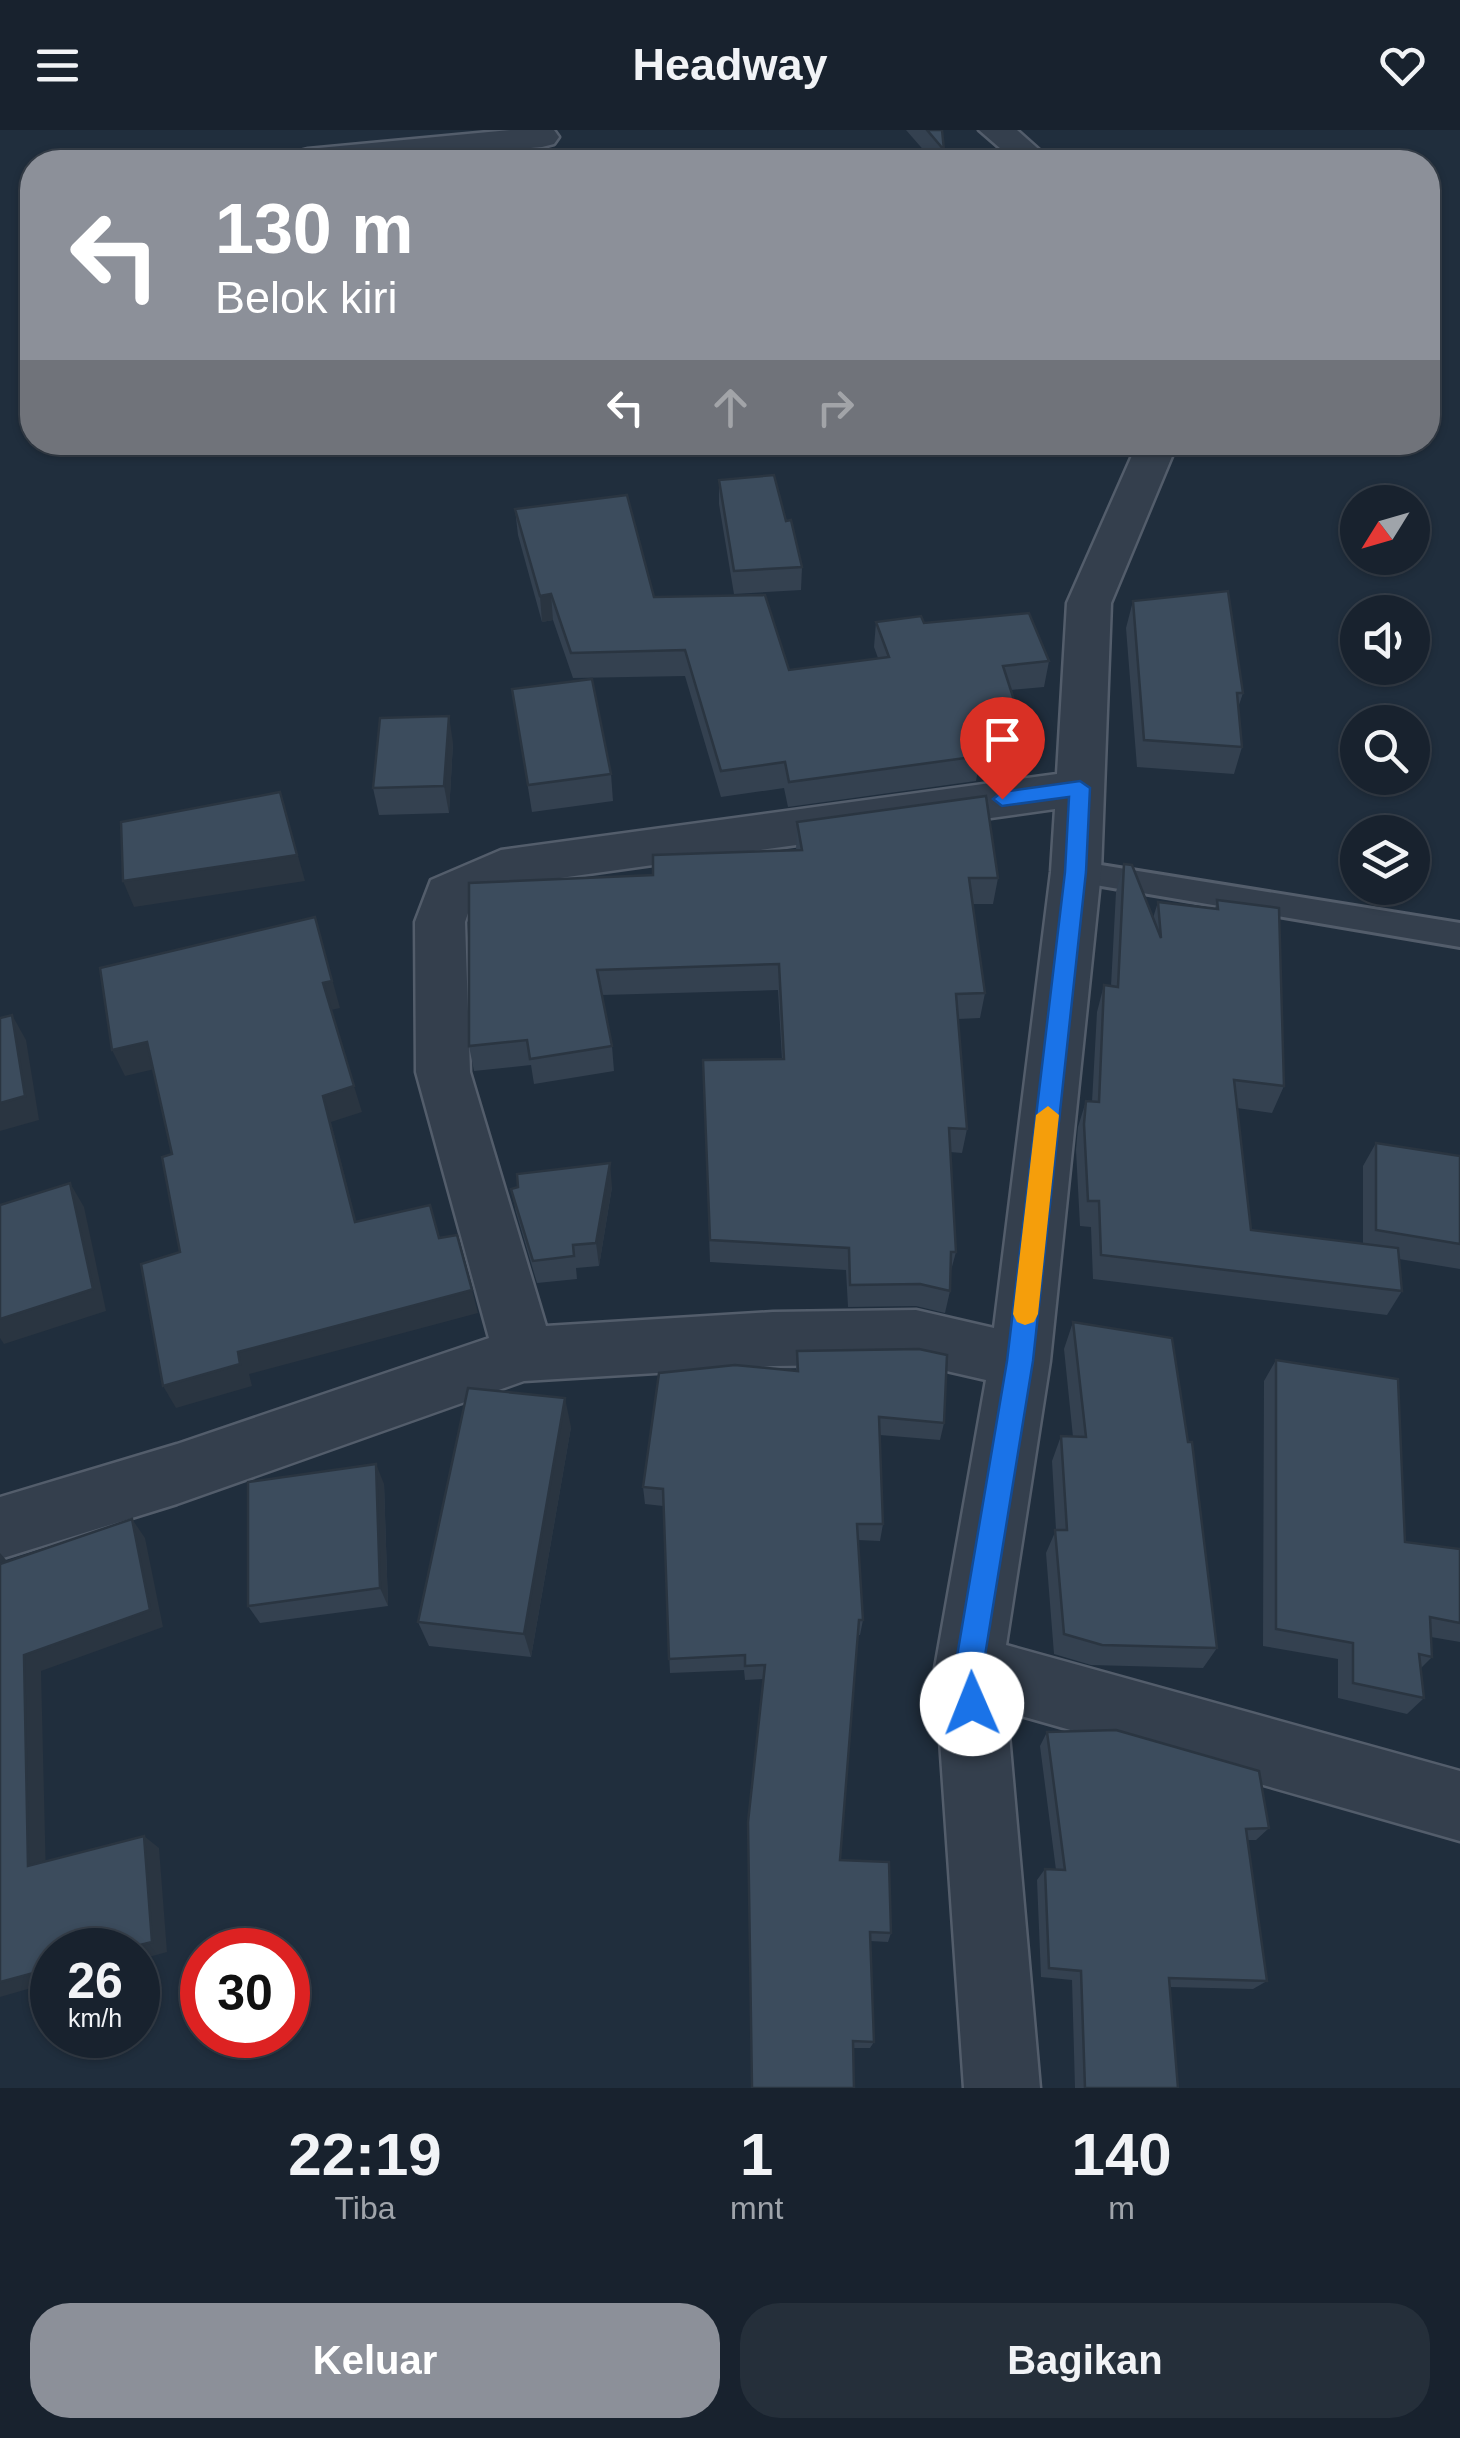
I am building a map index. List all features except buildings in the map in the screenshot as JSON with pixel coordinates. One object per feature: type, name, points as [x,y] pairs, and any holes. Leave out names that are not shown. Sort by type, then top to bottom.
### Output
[{"type":"street","points":[[996,130],[1021,150]]},
{"type":"street","points":[[325,150],[542,138]]},
{"type":"street","points":[[1002,2088],[969,1668],[1020,1361],[1076,872],[1088,604],[1152,455]]},
{"type":"street","points":[[524,1354],[443,1072],[440,922],[449,893],[500,868],[1080,788]]},
{"type":"street","points":[[0,1528],[177,1474],[524,1354],[773,1340],[916,1337],[1020,1361]]},
{"type":"street","points":[[969,1668],[1460,1806]]},
{"type":"lane","points":[[1076,872],[1460,935]]},
{"type":"slow traffic","points":[[1025,1314],[1048,1115]]},
{"type":"route","points":[[972,1704],[969,1668],[1020,1361],[1076,872],[1080,788],[1002,799]]}]
